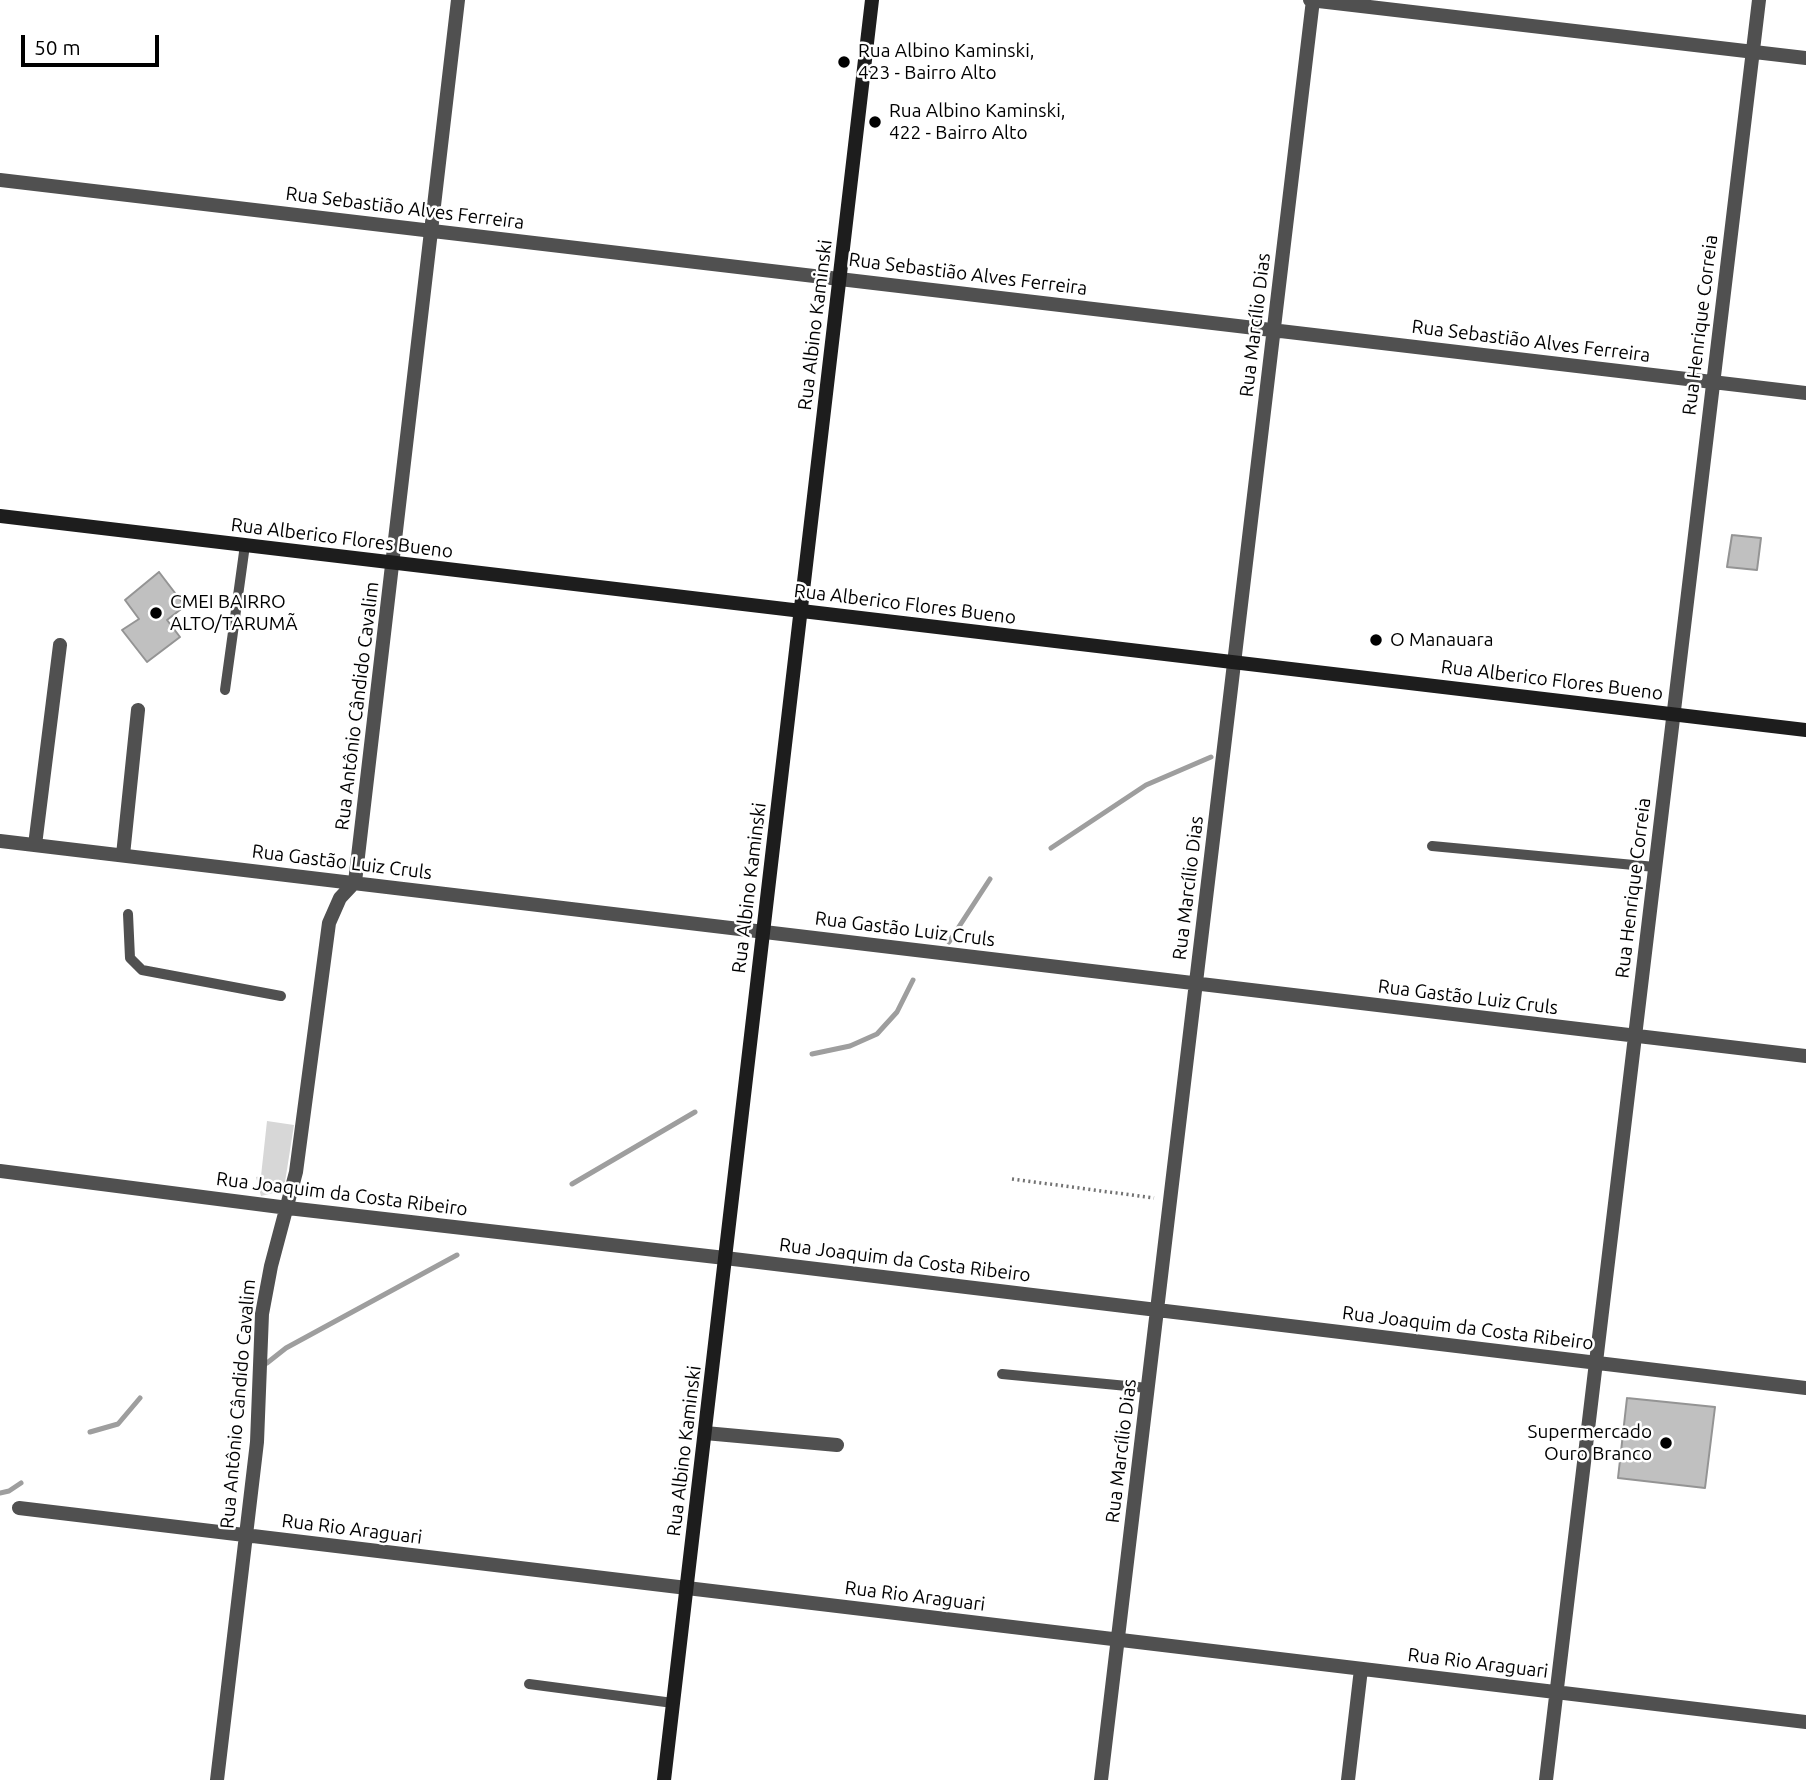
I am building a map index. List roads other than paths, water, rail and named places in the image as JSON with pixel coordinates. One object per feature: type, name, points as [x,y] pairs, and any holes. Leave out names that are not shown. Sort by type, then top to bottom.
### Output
[{"type":"street","name":"Rua Antônio Cândido Cavalim","points":[[217,1780],[257,1442],[262,1314],[271,1266],[288,1208],[300,1144],[329,923],[340,898],[355,882],[458,0]]},
{"type":"street","name":"Rua Albino Kaminski","points":[[664,1780],[872,0]]},
{"type":"street","points":[[1312,0],[1806,58]]},
{"type":"street","name":"Rua Marcílio Dias","points":[[1101,1780],[1312,0]]},
{"type":"street","name":"Rua Henrique Correia","points":[[1546,1780],[1759,0]]},
{"type":"street","name":"Rua Sebastião Alves Ferreira","points":[[0,180],[1806,393]]},
{"type":"street","name":"Rua Alberico Flores Bueno","points":[[0,516],[1806,730]]},
{"type":"street","points":[[35,845],[60,645]]},
{"type":"street","points":[[123,856],[138,710]]},
{"type":"street","name":"Rua Gastão Luiz Cruls","points":[[0,841],[1806,1056]]},
{"type":"street","name":"Rua Joaquim da Costa Ribeiro","points":[[0,1171],[288,1208],[1806,1388]]},
{"type":"street","points":[[705,1433],[837,1445]]},
{"type":"street","name":"Rua Rio Araguari","points":[[19,1508],[1806,1722]]},
{"type":"street","points":[[1348,1780],[1361,1669]]},
{"type":"lane","points":[[225,690],[245,545]]},
{"type":"lane","points":[[1433,846],[1655,867]]},
{"type":"lane","points":[[128,914],[130,958],[142,970],[281,996]]},
{"type":"lane","points":[[1002,1374],[1148,1388]]},
{"type":"lane","points":[[529,1685],[673,1703]]},
{"type":"waterway","points":[[1051,848],[1146,785],[1211,757]]},
{"type":"waterway","points":[[949,942],[990,879]]},
{"type":"waterway","points":[[812,1054],[850,1046],[877,1034],[897,1012],[913,980]]},
{"type":"waterway","points":[[572,1184],[695,1112]]},
{"type":"waterway","points":[[267,1363],[286,1348],[457,1255]]},
{"type":"waterway","points":[[90,1432],[118,1424],[140,1398]]},
{"type":"waterway","points":[[0,1493],[21,1483]]},
{"type":"place","name":"Rua Albino Kaminski, 423 - Bairro Alto","points":[[844,62]]},
{"type":"place","name":"Rua Albino Kaminski, 422 - Bairro Alto","points":[[875,122]]},
{"type":"place","name":"CMEI BAIRRO ALTO/TARUMÃ","points":[[156,613]]},
{"type":"place","name":"O Manauara","points":[[1376,640]]},
{"type":"place","name":"Supermercado Ouro Branco","points":[[1666,1443]]}]
